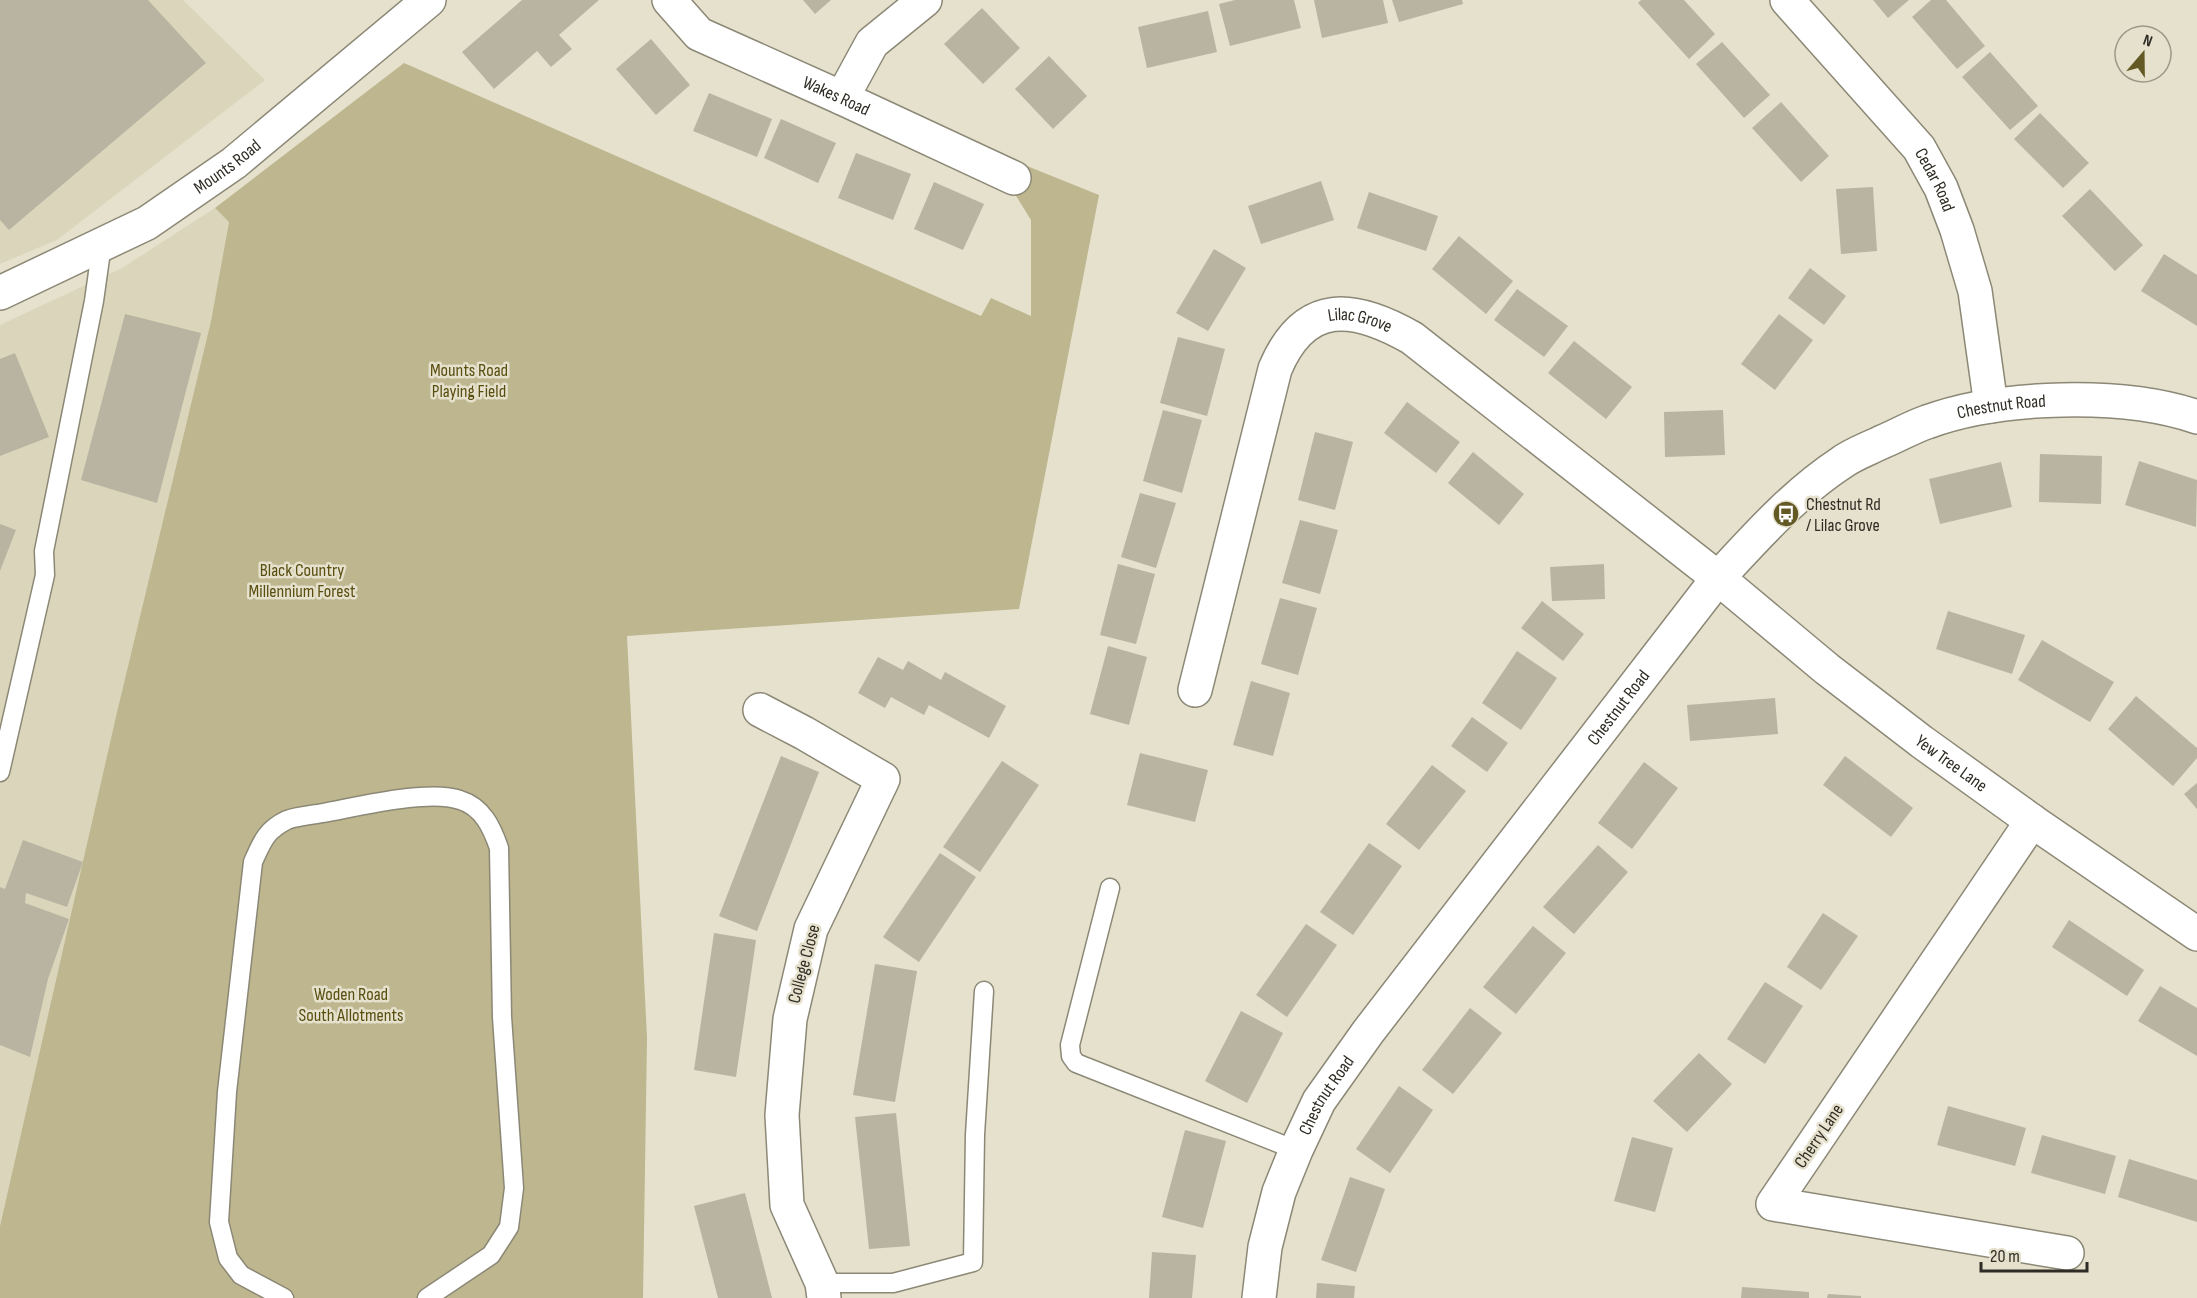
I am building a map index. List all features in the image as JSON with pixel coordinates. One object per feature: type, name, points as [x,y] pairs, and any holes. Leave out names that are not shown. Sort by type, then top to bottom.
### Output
[{"type":"street","name":"Mounts Road","points":[[0,293],[147,223],[234,163],[429,0]]},
{"type":"street","name":"Wakes Road","points":[[669,0],[699,34],[1014,178]]},
{"type":"street","points":[[842,98],[872,43],[925,0]]},
{"type":"street","name":"Cedar Road","points":[[1787,0],[1919,148],[1941,188],[1958,230],[1975,291],[1991,406]]},
{"type":"street","name":"Lilac Grove","points":[[1195,690],[1275,369],[1294,334],[1309,323],[1330,314],[1358,315],[1385,323],[1412,338],[1718,578]]},
{"type":"street","name":"Chestnut Road","points":[[1259,1298],[1268,1236],[1280,1192],[1296,1150],[1319,1101],[1368,1032],[1718,578],[1771,521],[1813,483],[1843,461],[1928,421],[1991,406],[2046,400],[2095,401],[2156,407],[2197,417]]},
{"type":"street","name":"Yew Tree Lane","points":[[1718,578],[1827,669],[1922,742],[2032,821],[2197,934]]},
{"type":"street","name":"College Close","points":[[760,710],[883,779],[810,929],[790,1019],[782,1115],[787,1205],[823,1290]]},
{"type":"street","name":"Cherry Lane","points":[[2032,821],[1773,1204],[2067,1253]]},
{"type":"lane","points":[[0,772],[45,575],[44,551],[94,302],[102,244]]},
{"type":"lane","points":[[284,1298],[241,1275],[228,1258],[219,1222],[227,1092],[253,862],[264,836],[287,820],[385,802],[434,797],[461,800],[478,810],[491,825],[499,848],[502,1017],[514,1188],[509,1227],[491,1255],[427,1298]]},
{"type":"lane","points":[[1110,888],[1070,1045],[1071,1056],[1076,1063],[1296,1150]]},
{"type":"lane","points":[[823,1290],[893,1283],[973,1262],[975,1135],[984,991]]},
{"type":"shaded area","points":[[0,0],[183,0],[265,80],[57,240],[0,264]]},
{"type":"shaded area","points":[[215,208],[229,222],[211,321],[117,712],[0,1226],[0,325],[122,268]]},
{"type":"green space","points":[[404,63],[981,316],[991,298],[1031,316],[1031,220],[1015,194],[1027,166],[1099,195],[1019,609],[627,636],[647,1038],[643,1298],[0,1298],[0,1226],[117,712],[211,321],[229,222],[215,208]]},
{"type":"building","points":[[0,0],[148,0],[206,63],[9,230],[0,220]]},
{"type":"building","points":[[522,0],[599,0],[559,35],[572,49],[551,67],[537,51],[494,89],[462,52]]},
{"type":"building","points":[[803,0],[831,0],[815,14]]},
{"type":"building","points":[[1235,0],[1294,0],[1301,28],[1230,46],[1219,4]]},
{"type":"building","points":[[1314,0],[1383,0],[1388,23],[1322,38]]},
{"type":"building","points":[[1392,0],[1462,0],[1463,4],[1399,22]]},
{"type":"building","points":[[1641,0],[1684,0],[1715,34],[1689,59],[1638,3]]},
{"type":"building","points":[[1873,0],[1909,0],[1888,18]]},
{"type":"building","points":[[1931,0],[1946,0],[1985,46],[1957,69],[1912,17]]},
{"type":"building","points":[[982,8],[1020,48],[983,84],[944,44]]},
{"type":"building","points":[[1208,11],[1217,52],[1147,68],[1138,27]]},
{"type":"building","points":[[651,39],[690,85],[656,115],[616,69]]},
{"type":"building","points":[[1722,42],[1770,95],[1744,118],[1696,64]]},
{"type":"building","points":[[1990,52],[2038,106],[2010,130],[1962,77]]},
{"type":"building","points":[[1049,56],[1087,96],[1053,129],[1015,89]]},
{"type":"building","points":[[709,93],[772,119],[757,157],[693,131]]},
{"type":"building","points":[[1781,102],[1829,156],[1801,182],[1752,128]]},
{"type":"building","points":[[2040,113],[2089,163],[2063,188],[2014,139]]},
{"type":"building","points":[[781,119],[836,143],[818,183],[764,158]]},
{"type":"building","points":[[856,153],[911,174],[893,220],[838,198]]},
{"type":"building","points":[[1321,181],[1334,220],[1261,244],[1248,206]]},
{"type":"building","points":[[934,182],[984,204],[963,250],[914,229]]},
{"type":"building","points":[[1873,187],[1877,251],[1841,254],[1836,189]]},
{"type":"building","points":[[2090,189],[2143,245],[2115,271],[2062,216]]},
{"type":"building","points":[[1369,192],[1438,216],[1426,251],[1357,228]]},
{"type":"building","points":[[1459,236],[1513,281],[1486,314],[1432,269]]},
{"type":"building","points":[[1214,249],[1246,268],[1208,331],[1176,313]]},
{"type":"building","points":[[2164,254],[2197,275],[2197,326],[2141,291]]},
{"type":"building","points":[[1810,268],[1846,296],[1824,325],[1788,298]]},
{"type":"building","points":[[1517,289],[1568,326],[1544,357],[1494,320]]},
{"type":"building","points":[[125,314],[201,333],[157,503],[81,480]]},
{"type":"building","points":[[1779,314],[1813,340],[1775,390],[1741,364]]},
{"type":"building","points":[[1178,337],[1225,349],[1207,416],[1160,403]]},
{"type":"building","points":[[1574,341],[1632,387],[1606,419],[1548,373]]},
{"type":"building","points":[[15,353],[49,437],[0,456],[0,359]]},
{"type":"building","points":[[1407,402],[1460,442],[1436,473],[1384,433]]},
{"type":"building","points":[[1163,410],[1202,420],[1182,493],[1143,481]]},
{"type":"building","points":[[1723,410],[1725,455],[1665,457],[1664,412]]},
{"type":"building","points":[[1315,432],[1353,442],[1335,510],[1298,500]]},
{"type":"building","points":[[1473,452],[1524,494],[1499,525],[1448,483]]},
{"type":"building","points":[[2040,454],[2102,456],[2101,504],[2039,502]]},
{"type":"building","points":[[2139,461],[2197,480],[2196,527],[2125,505]]},
{"type":"building","points":[[2001,462],[2012,507],[1940,524],[1929,479]]},
{"type":"building","points":[[1140,493],[1176,503],[1156,568],[1121,557]]},
{"type":"building","points":[[1300,520],[1338,530],[1320,594],[1282,583]]},
{"type":"building","points":[[0,524],[16,530],[0,571]]},
{"type":"building","points":[[1118,564],[1155,574],[1136,644],[1100,635]]},
{"type":"building","points":[[1604,564],[1605,599],[1552,601],[1550,567]]},
{"type":"building","points":[[1280,598],[1317,608],[1298,675],[1261,664]]},
{"type":"building","points":[[1542,601],[1584,634],[1563,661],[1521,628]]},
{"type":"building","points":[[1948,611],[2025,635],[2012,674],[1936,649]]},
{"type":"building","points":[[2042,640],[2114,682],[2090,722],[2018,680]]},
{"type":"building","points":[[1108,646],[1147,657],[1129,725],[1090,714]]},
{"type":"building","points":[[1517,651],[1557,678],[1521,730],[1482,703]]},
{"type":"building","points":[[878,657],[903,670],[908,661],[941,680],[945,672],[1006,706],[989,738],[929,705],[924,715],[891,697],[885,708],[858,693]]},
{"type":"building","points":[[1251,681],[1290,693],[1273,756],[1233,745]]},
{"type":"building","points":[[2136,696],[2197,748],[2197,758],[2173,786],[2108,729]]},
{"type":"building","points":[[1775,698],[1778,734],[1690,741],[1687,705]]},
{"type":"building","points":[[1472,717],[1508,743],[1487,772],[1451,746]]},
{"type":"building","points":[[1140,753],[1208,770],[1195,822],[1127,805]]},
{"type":"building","points":[[781,756],[819,772],[757,931],[719,916]]},
{"type":"building","points":[[1845,756],[1913,808],[1891,837],[1823,785]]},
{"type":"building","points":[[1002,761],[1039,785],[980,872],[943,847]]},
{"type":"building","points":[[1644,762],[1678,788],[1632,849],[1598,823]]},
{"type":"building","points":[[1432,765],[1466,791],[1419,850],[1386,824]]},
{"type":"building","points":[[2197,783],[2197,809],[2184,794]]},
{"type":"building","points":[[23,840],[83,862],[67,907],[26,893],[25,903],[69,919],[48,979],[30,1057],[0,1045],[0,887],[5,889]]},
{"type":"building","points":[[1369,843],[1402,866],[1353,935],[1320,912]]},
{"type":"building","points":[[1598,845],[1628,872],[1574,934],[1543,907]]},
{"type":"building","points":[[940,853],[976,877],[919,962],[883,937]]},
{"type":"building","points":[[1823,913],[1858,936],[1821,990],[1787,967]]},
{"type":"building","points":[[2069,920],[2144,970],[2127,996],[2052,947]]},
{"type":"building","points":[[1306,924],[1337,945],[1287,1017],[1256,995]]},
{"type":"building","points":[[1533,926],[1566,953],[1516,1014],[1483,987]]},
{"type":"building","points":[[714,933],[756,940],[736,1077],[694,1070]]},
{"type":"building","points":[[875,964],[917,971],[895,1102],[853,1095]]},
{"type":"building","points":[[1765,982],[1803,1006],[1765,1064],[1727,1039]]},
{"type":"building","points":[[2160,986],[2197,1008],[2197,1056],[2138,1021]]},
{"type":"building","points":[[1470,1008],[1502,1033],[1453,1094],[1422,1070]]},
{"type":"building","points":[[1241,1011],[1283,1033],[1247,1103],[1205,1081]]},
{"type":"building","points":[[1699,1053],[1732,1084],[1687,1132],[1653,1101]]},
{"type":"building","points":[[1399,1086],[1433,1110],[1390,1173],[1356,1149]]},
{"type":"building","points":[[1948,1106],[2026,1128],[2015,1166],[1937,1145]]},
{"type":"building","points":[[896,1113],[910,1246],[869,1249],[855,1117]]},
{"type":"building","points":[[1185,1130],[1226,1141],[1203,1228],[1162,1217]]},
{"type":"building","points":[[2042,1135],[2116,1156],[2105,1194],[2031,1173]]},
{"type":"building","points":[[1632,1137],[1673,1148],[1655,1212],[1614,1201]]},
{"type":"building","points":[[2129,1159],[2197,1180],[2197,1222],[2118,1197]]},
{"type":"building","points":[[1350,1177],[1385,1189],[1356,1272],[1321,1260]]},
{"type":"building","points":[[745,1193],[772,1298],[718,1298],[694,1206]]},
{"type":"building","points":[[1152,1252],[1196,1255],[1192,1298],[1149,1298]]},
{"type":"building","points":[[1317,1283],[1355,1286],[1354,1298],[1316,1298]]},
{"type":"building","points":[[1742,1287],[1809,1292],[1809,1298],[1741,1298]]},
{"type":"building","points":[[1828,1294],[1861,1296],[1861,1298],[1827,1298]]},
{"type":"place","name":"Chestnut Rd / Lilac Grove","points":[[1786,514]]},
{"type":"park label","name":"Mounts Road Playing Field","points":[[469,380]]},
{"type":"park label","name":"Black Country Millennium Forest","points":[[302,580]]},
{"type":"park label","name":"Woden Road South Allotments","points":[[351,1004]]}]
